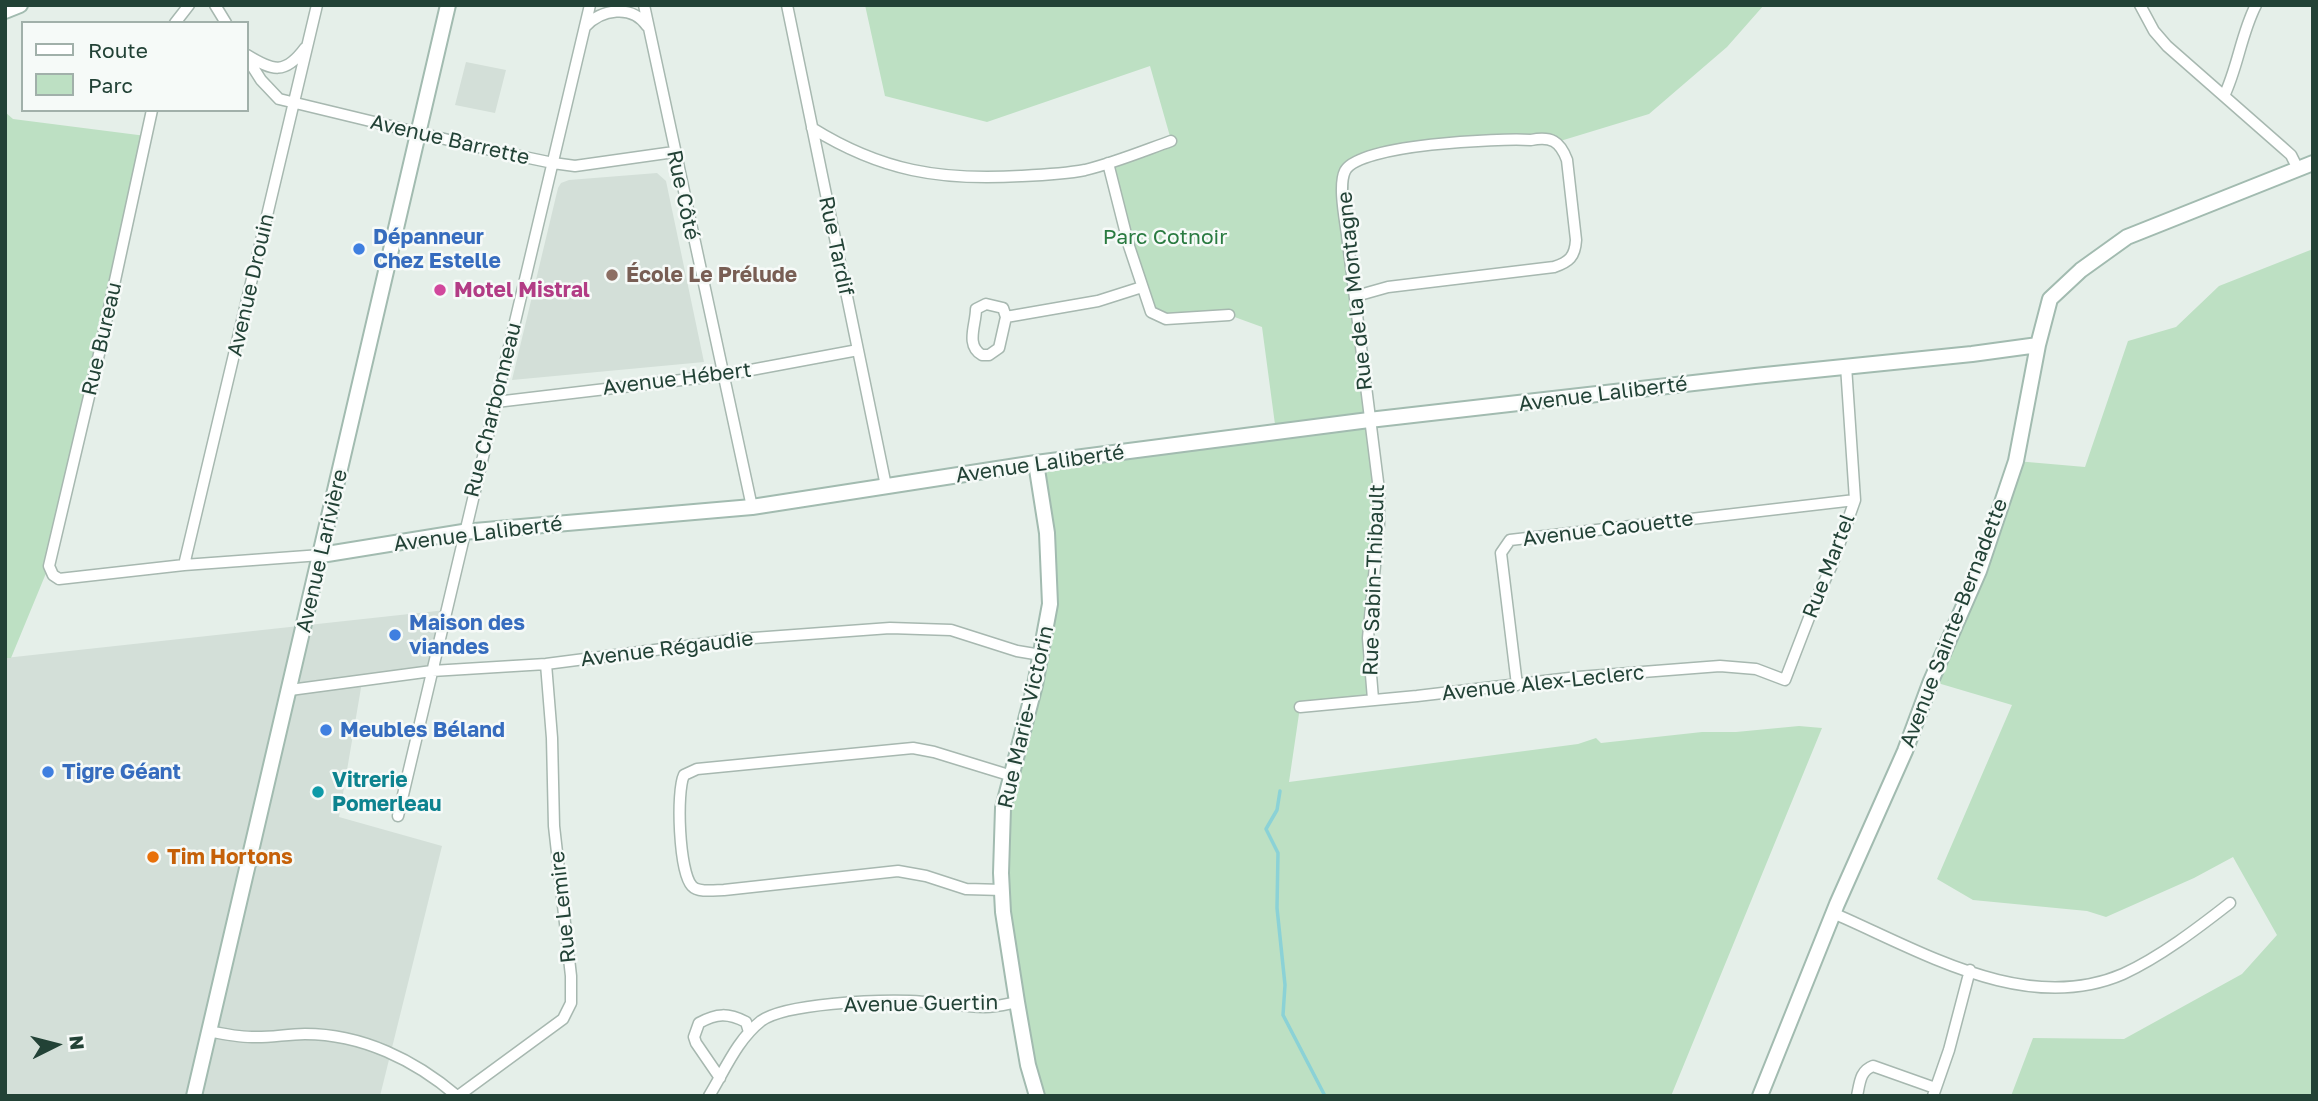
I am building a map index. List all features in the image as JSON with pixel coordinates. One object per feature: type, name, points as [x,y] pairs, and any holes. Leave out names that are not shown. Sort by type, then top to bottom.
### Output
[{"type":"street","points":[[5,11],[20,5]]},
{"type":"street","points":[[177,21],[189,5]]},
{"type":"street","points":[[215,5],[225,21]]},
{"type":"street","name":"Avenue Drouin","points":[[184,565],[317,5]]},
{"type":"street","name":"Avenue Larivière","points":[[194,1096],[448,5]]},
{"type":"street","name":"Rue Charbonneau","points":[[398,816],[463,532],[590,5]]},
{"type":"street","name":"Rue Côté","points":[[644,5],[752,508]]},
{"type":"street","name":"Rue Tardif","points":[[788,5],[886,486]]},
{"type":"street","points":[[2140,5],[2148,22],[2167,46],[2291,155],[2298,169]]},
{"type":"street","points":[[2224,96],[2234,75],[2240,47],[2256,5]]},
{"type":"street","points":[[585,27],[593,18],[609,11],[624,12],[638,16],[650,32]]},
{"type":"street","points":[[248,57],[267,67],[284,68],[296,60],[307,45]]},
{"type":"street","name":"Avenue Barrette","points":[[248,58],[261,80],[279,99],[553,163],[575,166],[674,152]]},
{"type":"street","name":"Rue Bureau","points":[[49,566],[152,112]]},
{"type":"street","points":[[812,128],[842,146],[876,160],[930,175],[1005,177],[1065,173],[1108,163],[1171,141]]},
{"type":"street","name":"Rue de la Montagne","points":[[1356,296],[1388,287],[1542,269],[1568,262],[1575,251],[1576,240],[1567,160],[1563,149],[1557,142],[1543,138],[1406,148],[1374,154],[1351,164],[1344,173],[1342,197],[1369,420]]},
{"type":"street","points":[[1108,163],[1129,246],[1152,312],[1166,319],[1229,315]]},
{"type":"street","name":"Avenue Sainte-Bernadette","points":[[1760,1096],[1833,913],[1905,751],[1931,681],[1979,571],[2016,461],[2038,345],[2050,299],[2081,270],[2127,237],[2313,163]]},
{"type":"street","points":[[1006,317],[1098,301],[1143,287]]},
{"type":"street","points":[[986,304],[999,306],[1003,308],[1006,317],[999,348],[989,355],[976,352],[972,334],[976,309],[986,304]]},
{"type":"street","name":"Avenue Laliberté","points":[[49,566],[53,575],[59,579],[184,565],[321,555],[463,532],[752,508],[1036,463],[1369,420],[2038,345]]},
{"type":"street","name":"Avenue Hébert","points":[[496,402],[724,375],[858,350]]},
{"type":"street","name":"Rue Martel","points":[[1785,680],[1832,565],[1855,500],[1846,366]]},
{"type":"street","name":"Rue Sabin-Thibault","points":[[1369,420],[1380,508],[1368,638],[1373,699]]},
{"type":"street","name":"Rue Marie-Victorin","points":[[1036,463],[1043,503],[1050,604],[1041,655],[1003,808],[1001,873],[1003,912],[1017,1002],[1028,1065],[1037,1096]]},
{"type":"street","name":"Avenue Caouette","points":[[1517,685],[1501,553],[1510,540],[1855,500]]},
{"type":"street","name":"Avenue Régaudie","points":[[290,690],[432,671],[546,664],[740,639],[890,628],[951,630],[1017,651],[1041,655]]},
{"type":"street","name":"Rue Lemire","points":[[458,1096],[563,1019],[570,1003],[571,976],[554,826],[552,738],[546,664]]},
{"type":"street","name":"Avenue Alex-Leclerc","points":[[1300,707],[1578,677],[1730,665],[1756,669],[1785,680]]},
{"type":"street","points":[[1003,890],[967,889],[926,876],[898,871],[724,890],[698,890],[692,886],[685,867],[679,787],[684,775],[697,769],[913,748],[1012,776]]},
{"type":"street","points":[[1833,913],[1908,948],[2004,983],[2031,988],[2103,981],[2125,973],[2180,940],[2230,904]]},
{"type":"street","points":[[1857,1096],[1862,1073],[1873,1066],[1934,1092],[1949,1050],[1970,970]]},
{"type":"street","name":"Avenue Guertin","points":[[709,1096],[735,1050],[749,1032],[773,1014],[803,1008],[908,1001],[987,1007],[1017,1002]]},
{"type":"street","points":[[720,1078],[696,1043],[699,1023],[716,1015],[726,1014],[746,1022],[749,1032]]},
{"type":"street","points":[[209,1031],[253,1037],[307,1034],[342,1037],[377,1047],[432,1075],[458,1096]]},
{"type":"shaded area","points":[[466,62],[506,70],[495,113],[455,105]]},
{"type":"shaded area","name":"École Le Prélude","points":[[657,173],[666,181],[704,362],[512,380],[561,183],[569,180]]},
{"type":"shaded area","points":[[446,610],[432,671],[362,682],[339,817],[442,846],[380,1096],[5,1096],[5,658]]},
{"type":"green space","name":"Parc Cotnoir","points":[[865,5],[1764,5],[1727,47],[1649,114],[1557,142],[1543,138],[1374,154],[1344,173],[1379,490],[1370,603],[1373,699],[1300,707],[1289,782],[1578,744],[1596,738],[1601,743],[1702,732],[1799,726],[1822,728],[1671,1096],[1037,1096],[1003,912],[1003,808],[1047,625],[1036,463],[1276,432],[1262,327],[1229,315],[1166,319],[1151,312],[1108,163],[1171,140],[1150,66],[987,122],[885,96]]},
{"type":"green space","points":[[5,112],[13,119],[146,136],[49,566],[11,658],[5,658]]},
{"type":"green space","points":[[2313,249],[2313,1096],[2011,1096],[2033,1038],[2124,1039],[2242,974],[2277,935],[2233,857],[2194,878],[2106,917],[2087,911],[1973,900],[1937,879],[2012,705],[1931,681],[2016,461],[2085,467],[2128,341],[2176,327],[2219,286]]},
{"type":"waterway","points":[[1280,791],[1277,810],[1266,829],[1278,853],[1277,908],[1285,985],[1283,1015],[1325,1096]]},
{"type":"place","name":"Dépanneur Chez Estelle","points":[[359,249]]},
{"type":"place","name":"École Le Prélude","points":[[612,275]]},
{"type":"place","name":"Motel Mistral","points":[[440,290]]},
{"type":"place","name":"Maison des viandes","points":[[395,635]]},
{"type":"place","name":"Meubles Béland","points":[[326,730]]},
{"type":"place","name":"Tigre Géant","points":[[48,772]]},
{"type":"place","name":"Vitrerie Pomerleau","points":[[318,792]]},
{"type":"place","name":"Tim Hortons","points":[[153,857]]}]
